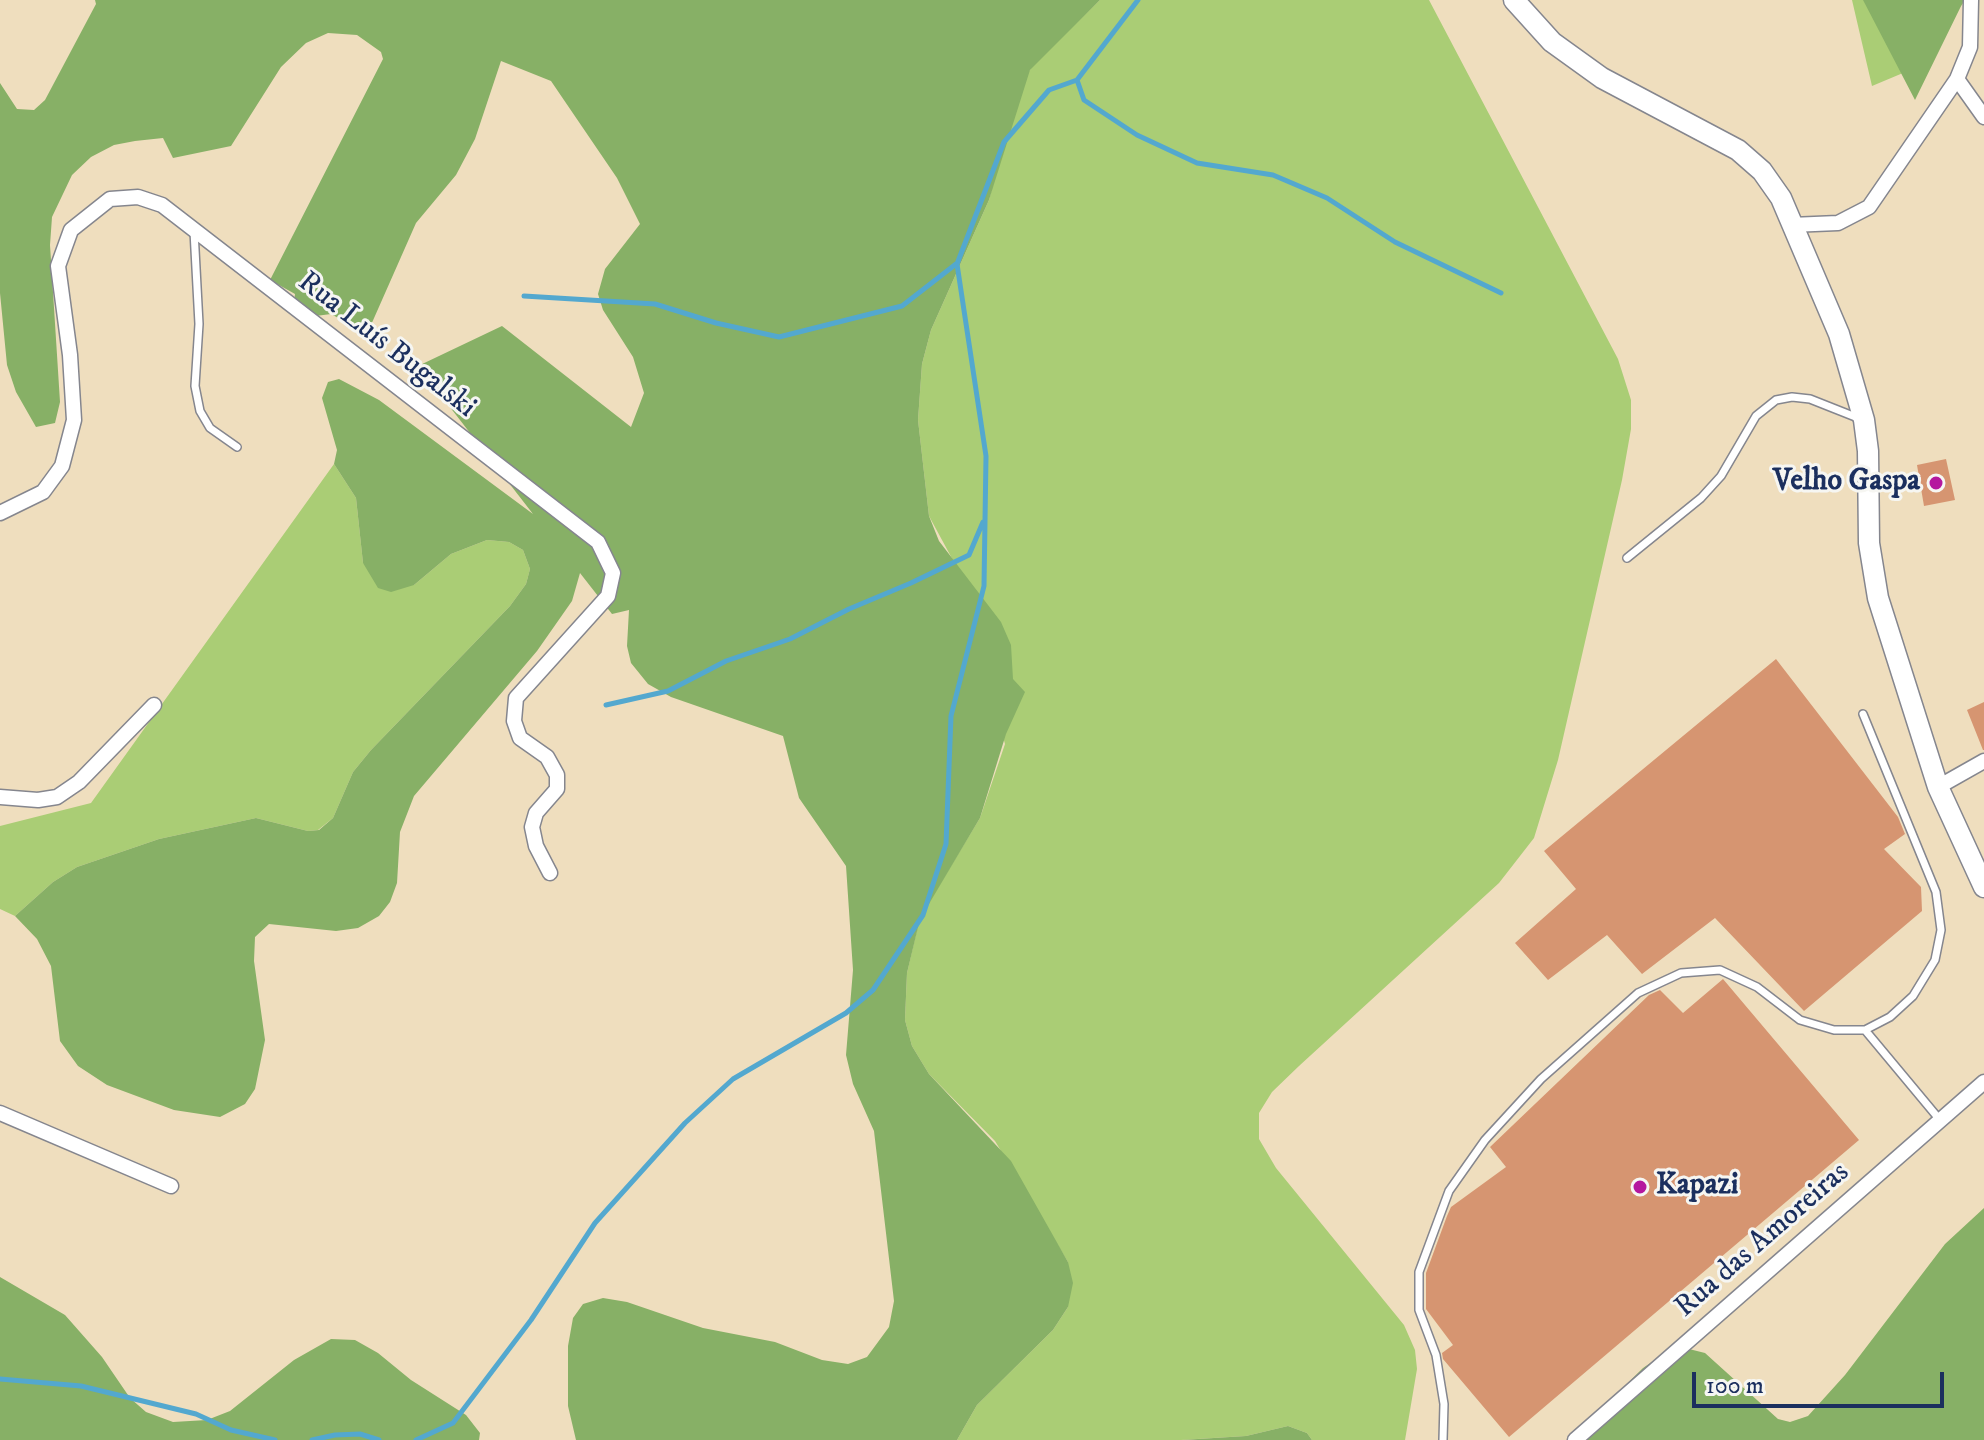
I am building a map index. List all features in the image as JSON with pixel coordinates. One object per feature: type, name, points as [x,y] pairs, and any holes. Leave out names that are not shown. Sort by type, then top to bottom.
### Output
[{"type":"street","points":[[1514,0],[1552,42],[1602,78],[1738,150],[1762,171],[1781,198],[1839,334],[1864,420],[1868,451],[1869,543],[1878,598],[1938,787],[1984,887]]},
{"type":"street","points":[[1791,225],[1838,223],[1869,207],[1957,79],[1970,47],[1971,0]]},
{"type":"street","points":[[1957,79],[1984,117]]},
{"type":"street","name":"Rua Luís Bugalski","points":[[0,513],[43,492],[62,466],[74,420],[70,355],[58,266],[71,230],[110,199],[138,197],[162,205],[598,542],[613,573],[608,596],[516,698],[514,721],[520,738],[547,757],[557,775],[557,789],[536,813],[532,827],[536,846],[550,873]]},
{"type":"street","points":[[0,797],[38,800],[57,797],[79,782],[154,705]]},
{"type":"street","points":[[1938,787],[1984,761]]},
{"type":"street","name":"Rua das Amoreiras","points":[[1575,1440],[1984,1082]]},
{"type":"street","points":[[0,1113],[171,1186]]},
{"type":"lane","points":[[194,231],[199,324],[195,386],[200,411],[210,428],[237,447]]},
{"type":"lane","points":[[1627,558],[1701,498],[1721,476],[1756,416],[1776,400],[1792,397],[1810,399],[1864,420]]},
{"type":"lane","points":[[1443,1440],[1444,1404],[1436,1355],[1419,1310],[1419,1272],[1449,1191],[1485,1140],[1541,1079],[1638,993],[1681,973],[1720,970],[1757,987],[1800,1020],[1834,1030],[1865,1030],[1890,1017],[1913,996],[1935,960],[1941,930],[1936,892],[1863,714]]},
{"type":"lane","points":[[1865,1030],[1940,1120]]},
{"type":"green space","points":[[95,0],[1100,0],[1030,70],[989,200],[931,330],[922,364],[918,420],[929,516],[939,541],[1001,622],[1011,645],[1013,679],[1025,692],[1006,734],[980,818],[920,919],[907,973],[905,1020],[912,1046],[929,1074],[1011,1161],[1068,1262],[1073,1283],[1068,1307],[1053,1330],[977,1405],[957,1440],[576,1440],[568,1406],[568,1346],[573,1318],[583,1304],[603,1298],[627,1302],[703,1328],[775,1342],[822,1360],[848,1364],[867,1357],[889,1327],[894,1301],[874,1131],[853,1084],[846,1055],[853,970],[846,866],[799,798],[783,736],[671,697],[648,684],[631,663],[627,646],[629,610],[612,614],[580,573],[572,601],[537,651],[414,796],[400,832],[397,883],[390,902],[379,916],[358,928],[336,931],[269,924],[255,937],[254,961],[265,1040],[255,1089],[245,1104],[220,1117],[174,1110],[107,1085],[78,1066],[60,1041],[51,966],[37,939],[15,916],[53,882],[77,867],[159,839],[256,818],[308,831],[319,830],[333,818],[353,772],[371,750],[510,606],[526,584],[530,569],[523,550],[509,542],[487,540],[451,554],[414,585],[391,592],[378,588],[363,563],[356,498],[334,464],[337,450],[322,398],[328,382],[339,379],[379,400],[533,514],[418,366],[502,326],[631,427],[644,393],[633,357],[603,310],[598,294],[605,269],[640,224],[617,178],[551,81],[501,61],[475,139],[456,175],[416,223],[367,334],[331,314],[308,317],[294,303],[295,294],[270,280],[383,59],[381,52],[357,35],[328,33],[306,43],[281,67],[231,146],[173,158],[163,138],[135,141],[114,145],[91,157],[72,175],[52,217],[50,245],[60,402],[55,423],[36,427],[16,392],[7,365],[0,293],[0,83],[17,109],[34,110],[45,100],[96,4]]},
{"type":"green space","points":[[1100,0],[1429,0],[1618,359],[1631,400],[1631,429],[1622,480],[1558,760],[1534,838],[1499,883],[1299,1066],[1272,1092],[1259,1113],[1259,1139],[1276,1168],[1404,1325],[1415,1350],[1417,1369],[1405,1440],[1312,1440],[1307,1433],[1288,1426],[1246,1436],[1181,1440],[957,1440],[977,1405],[1053,1330],[1068,1307],[1068,1262],[995,1141],[929,1074],[912,1046],[905,1020],[907,973],[920,917],[980,818],[1005,744],[955,564],[929,516],[918,420],[922,364],[931,330],[989,200],[1018,87],[1034,64]]},
{"type":"green space","points":[[1852,0],[1966,0],[1903,73],[1872,86]]},
{"type":"green space","points":[[1863,0],[1964,0],[1915,100]]},
{"type":"green space","points":[[334,464],[356,498],[363,563],[414,585],[451,554],[487,540],[509,542],[523,550],[530,569],[526,584],[510,606],[371,750],[353,772],[333,818],[318,830],[308,831],[256,818],[159,839],[77,867],[53,882],[15,916],[0,909],[0,826],[91,803]]},
{"type":"green space","points":[[1984,1208],[1984,1440],[1570,1440],[1643,1368],[1665,1353],[1681,1347],[1705,1353],[1778,1419],[1790,1422],[1808,1416],[1845,1375],[1945,1244]]},
{"type":"green space","points":[[0,1277],[65,1315],[102,1357],[130,1398],[146,1412],[173,1422],[207,1420],[230,1411],[294,1360],[331,1339],[355,1340],[466,1415],[480,1433],[479,1440],[0,1440]]},
{"type":"green space","points":[[1288,1426],[1307,1433],[1312,1440],[1182,1440],[1246,1436]]},
{"type":"building","name":"Velho Gaspa","points":[[1946,459],[1955,500],[1924,506],[1917,465]]},
{"type":"building","points":[[1776,659],[1898,817],[1905,834],[1884,849],[1921,887],[1922,911],[1804,1011],[1715,918],[1642,974],[1607,935],[1548,980],[1515,943],[1576,889],[1544,851]]},
{"type":"building","points":[[1984,702],[1984,750],[1983,750],[1967,710]]},
{"type":"building","name":"Kapazi","points":[[1723,979],[1859,1140],[1509,1437],[1443,1359],[1442,1353],[1453,1345],[1426,1309],[1426,1273],[1451,1207],[1506,1167],[1490,1147],[1649,995],[1660,990],[1683,1013]]},
{"type":"waterway","points":[[416,1440],[453,1423],[531,1320],[595,1223],[685,1123],[733,1079],[846,1013],[873,990],[923,915],[946,844],[951,716],[984,586],[986,456],[957,264],[1004,142],[1049,90],[1077,80],[1138,0]]},
{"type":"waterway","points":[[1077,80],[1084,100],[1137,135],[1197,163],[1273,175],[1327,198],[1395,242],[1501,293]]},
{"type":"waterway","points":[[524,296],[655,304],[716,323],[779,337],[902,306],[956,264]]},
{"type":"waterway","points":[[606,705],[668,691],[726,661],[790,639],[969,555],[983,522]]},
{"type":"waterway","points":[[0,1379],[81,1386],[196,1414],[231,1430],[275,1440]]},
{"type":"waterway","points":[[312,1440],[360,1434],[379,1440]]},
{"type":"place","name":"Velho Gaspa","points":[[1936,483]]},
{"type":"place","name":"Kapazi","points":[[1640,1187]]}]
